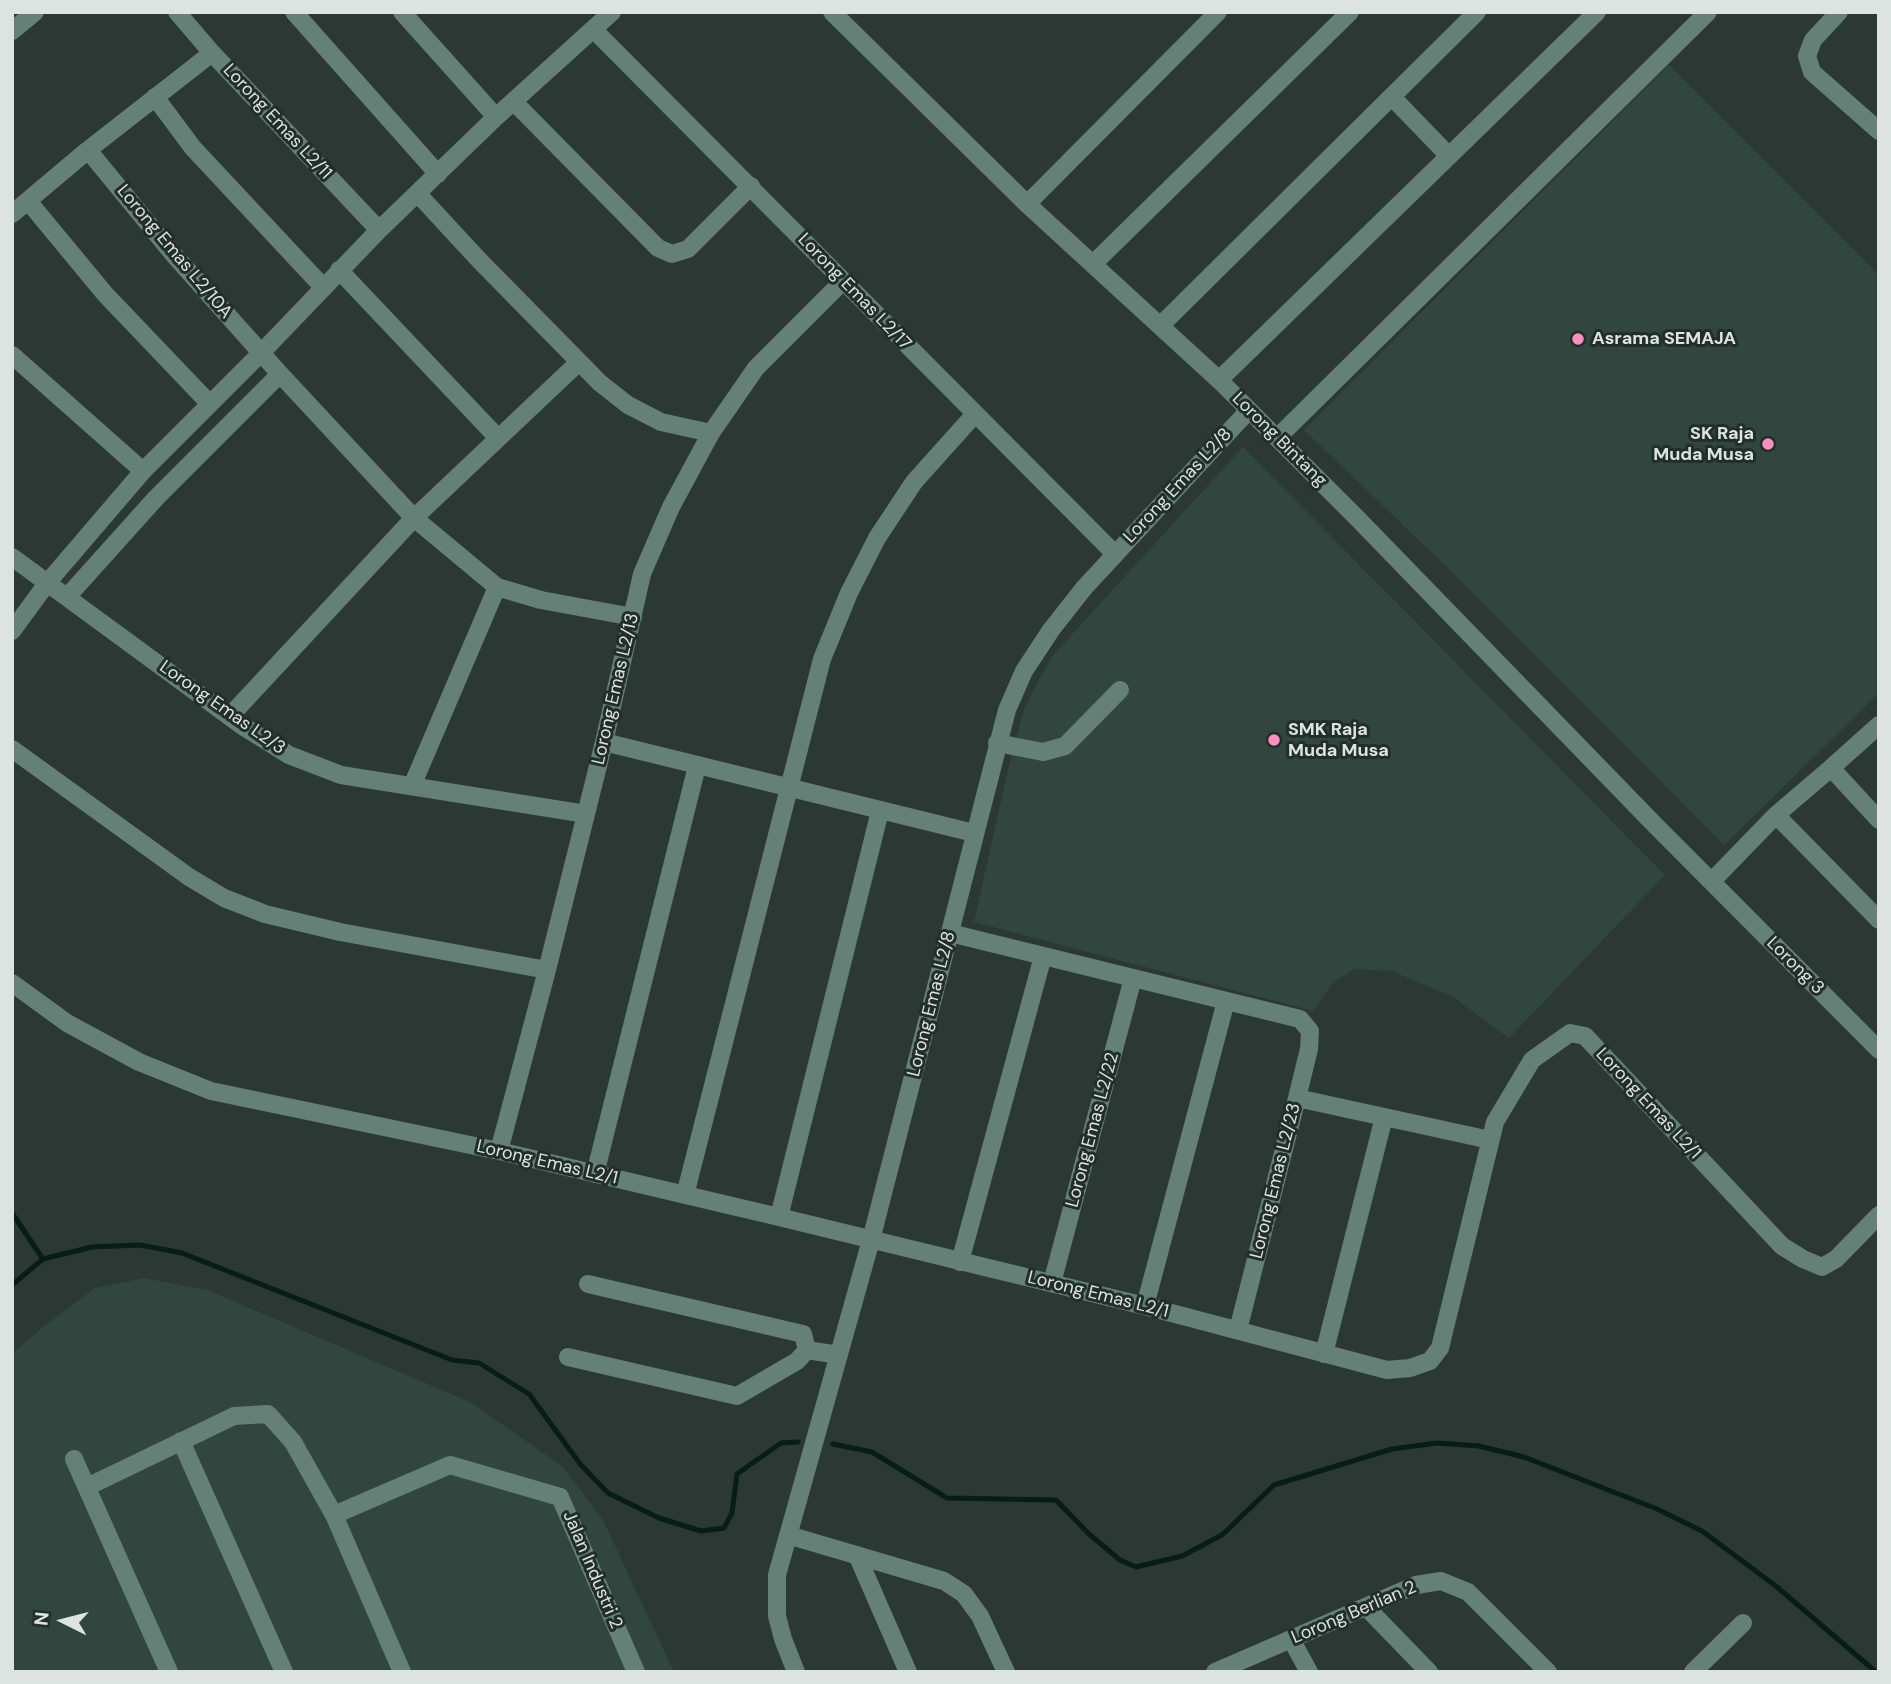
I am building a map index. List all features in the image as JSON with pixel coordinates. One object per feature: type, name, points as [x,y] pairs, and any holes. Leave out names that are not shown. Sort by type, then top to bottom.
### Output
[{"type":"street","points":[[12,31],[35,12]]},
{"type":"street","name":"Lorong Emas L2/11","points":[[177,12],[212,53],[379,230]]},
{"type":"street","points":[[294,12],[438,174]]},
{"type":"street","points":[[402,12],[496,117]]},
{"type":"street","points":[[12,631],[48,582],[143,471],[261,354],[417,192],[612,12]]},
{"type":"street","name":"Lorong Bintang","points":[[832,12],[1027,204],[1219,380],[1712,881]]},
{"type":"street","points":[[1027,204],[1218,12]]},
{"type":"street","points":[[1093,264],[1350,12]]},
{"type":"street","points":[[1160,326],[1477,12]]},
{"type":"street","points":[[1219,380],[1597,12]]},
{"type":"street","points":[[1277,438],[1708,12]]},
{"type":"street","points":[[1839,12],[1813,40],[1807,56],[1812,72],[1879,131]]},
{"type":"street","name":"Lorong Emas L2/17","points":[[594,30],[1115,554]]},
{"type":"street","points":[[12,214],[88,150],[212,53]]},
{"type":"street","points":[[155,97],[193,148],[323,287]]},
{"type":"street","points":[[1392,97],[1449,156]]},
{"type":"street","points":[[514,102],[658,248],[672,254],[688,249],[751,186]]},
{"type":"street","name":"Lorong Emas L2/10A","points":[[88,150],[174,255],[261,354],[414,518],[498,587]]},
{"type":"street","points":[[417,192],[579,362],[628,405],[661,422],[711,433]]},
{"type":"street","points":[[28,201],[105,294],[210,404]]},
{"type":"street","points":[[339,270],[498,438]]},
{"type":"street","name":"Lorong Emas L2/13","points":[[499,1151],[604,742],[642,574],[671,508],[711,433],[756,368],[843,281]]},
{"type":"street","points":[[12,355],[143,471]]},
{"type":"street","points":[[230,716],[414,518],[579,362]]},
{"type":"street","points":[[67,597],[156,498],[280,374]]},
{"type":"street","name":"Lorong Emas L2/8","points":[[796,1672],[777,1616],[777,1575],[871,1240],[1007,710],[1024,671],[1084,588],[1249,410]]},
{"type":"street","points":[[685,1195],[822,659],[849,593],[877,538],[914,482],[975,414]]},
{"type":"street","name":"Lorong Emas L2/3","points":[[12,557],[230,716],[289,755],[341,775],[586,814]]},
{"type":"street","points":[[412,786],[498,587],[541,600],[633,617]]},
{"type":"street","points":[[997,743],[1043,752],[1065,746],[1120,690]]},
{"type":"street","points":[[1712,881],[1776,815],[1879,725]]},
{"type":"street","points":[[604,742],[974,833]]},
{"type":"street","points":[[12,749],[189,877],[224,898],[265,915],[547,970]]},
{"type":"street","points":[[595,1174],[697,766]]},
{"type":"street","points":[[1831,768],[1879,820]]},
{"type":"street","points":[[779,1217],[880,811]]},
{"type":"street","points":[[1776,815],[1879,920]]},
{"type":"street","name":"Lorong 3","points":[[1712,881],[1879,1050]]},
{"type":"street","points":[[950,933],[1226,1001],[1145,1306]]},
{"type":"street","points":[[960,1262],[1043,956]]},
{"type":"street","name":"Lorong Emas L2/22","points":[[1052,1283],[1133,978]]},
{"type":"street","name":"Lorong Emas L2/1","points":[[12,983],[67,1023],[127,1055],[211,1091],[499,1151],[779,1217],[1145,1306],[1387,1370],[1410,1368],[1430,1361],[1440,1348],[1495,1122],[1532,1060],[1570,1033],[1590,1042],[1782,1246],[1803,1259],[1822,1267],[1836,1259],[1879,1215]]},
{"type":"street","name":"Lorong Emas L2/23","points":[[1226,1001],[1300,1019],[1310,1031],[1309,1049],[1238,1330]]},
{"type":"street","points":[[1297,1098],[1490,1140]]},
{"type":"street","points":[[1324,1354],[1384,1117]]},
{"type":"street","points":[[588,1284],[803,1334],[807,1350]]},
{"type":"street","points":[[807,1350],[839,1355]]},
{"type":"street","points":[[568,1357],[737,1396],[797,1361],[807,1350]]},
{"type":"street","points":[[87,1487],[233,1416],[268,1414],[293,1442],[334,1515],[401,1671]]},
{"type":"street","points":[[181,1441],[284,1672]]},
{"type":"street","points":[[74,1459],[169,1672]]},
{"type":"street","name":"Jalan Industri 2","points":[[334,1515],[450,1465],[560,1497],[636,1672]]},
{"type":"street","points":[[788,1535],[944,1581],[964,1594],[980,1616],[1006,1672]]},
{"type":"street","points":[[857,1555],[908,1672]]},
{"type":"street","name":"Lorong Berlian 2","points":[[1215,1672],[1416,1585],[1441,1581],[1468,1592],[1548,1672]]},
{"type":"street","points":[[1366,1607],[1429,1672]]},
{"type":"street","points":[[1693,1672],[1743,1623]]},
{"type":"street","points":[[1291,1640],[1309,1672]]},
{"type":"shaded area","points":[[1669,65],[1879,275],[1879,693],[1724,845],[1451,571],[1304,430]]},
{"type":"shaded area","name":"SMK Raja Muda Musa","points":[[1243,447],[1665,875],[1509,1038],[1453,997],[1392,971],[1354,969],[1333,983],[1313,1011],[974,922],[1024,709],[1043,672],[1055,653]]},
{"type":"shaded area","points":[[144,1278],[207,1290],[470,1402],[562,1466],[603,1520],[674,1672],[12,1672],[12,1354],[95,1288]]},
{"type":"waterway","points":[[12,1213],[43,1259]]},
{"type":"waterway","points":[[12,1285],[43,1259],[92,1247],[140,1245],[182,1253],[452,1360],[479,1363],[529,1394],[581,1465],[608,1493],[659,1518],[701,1531],[724,1528],[732,1513],[737,1474],[781,1443],[798,1442]]},
{"type":"waterway","points":[[833,1444],[872,1452],[947,1498],[1056,1500],[1089,1534],[1120,1560],[1136,1567],[1182,1556],[1222,1535],[1274,1485],[1392,1449],[1437,1443],[1479,1446],[1524,1457],[1657,1509],[1702,1531],[1777,1587],[1876,1672]]},
{"type":"place","name":"Asrama SEMAJA","points":[[1578,339]]},
{"type":"place","name":"SK Raja Muda Musa","points":[[1768,444]]},
{"type":"place","name":"SMK Raja Muda Musa","points":[[1274,740]]}]
